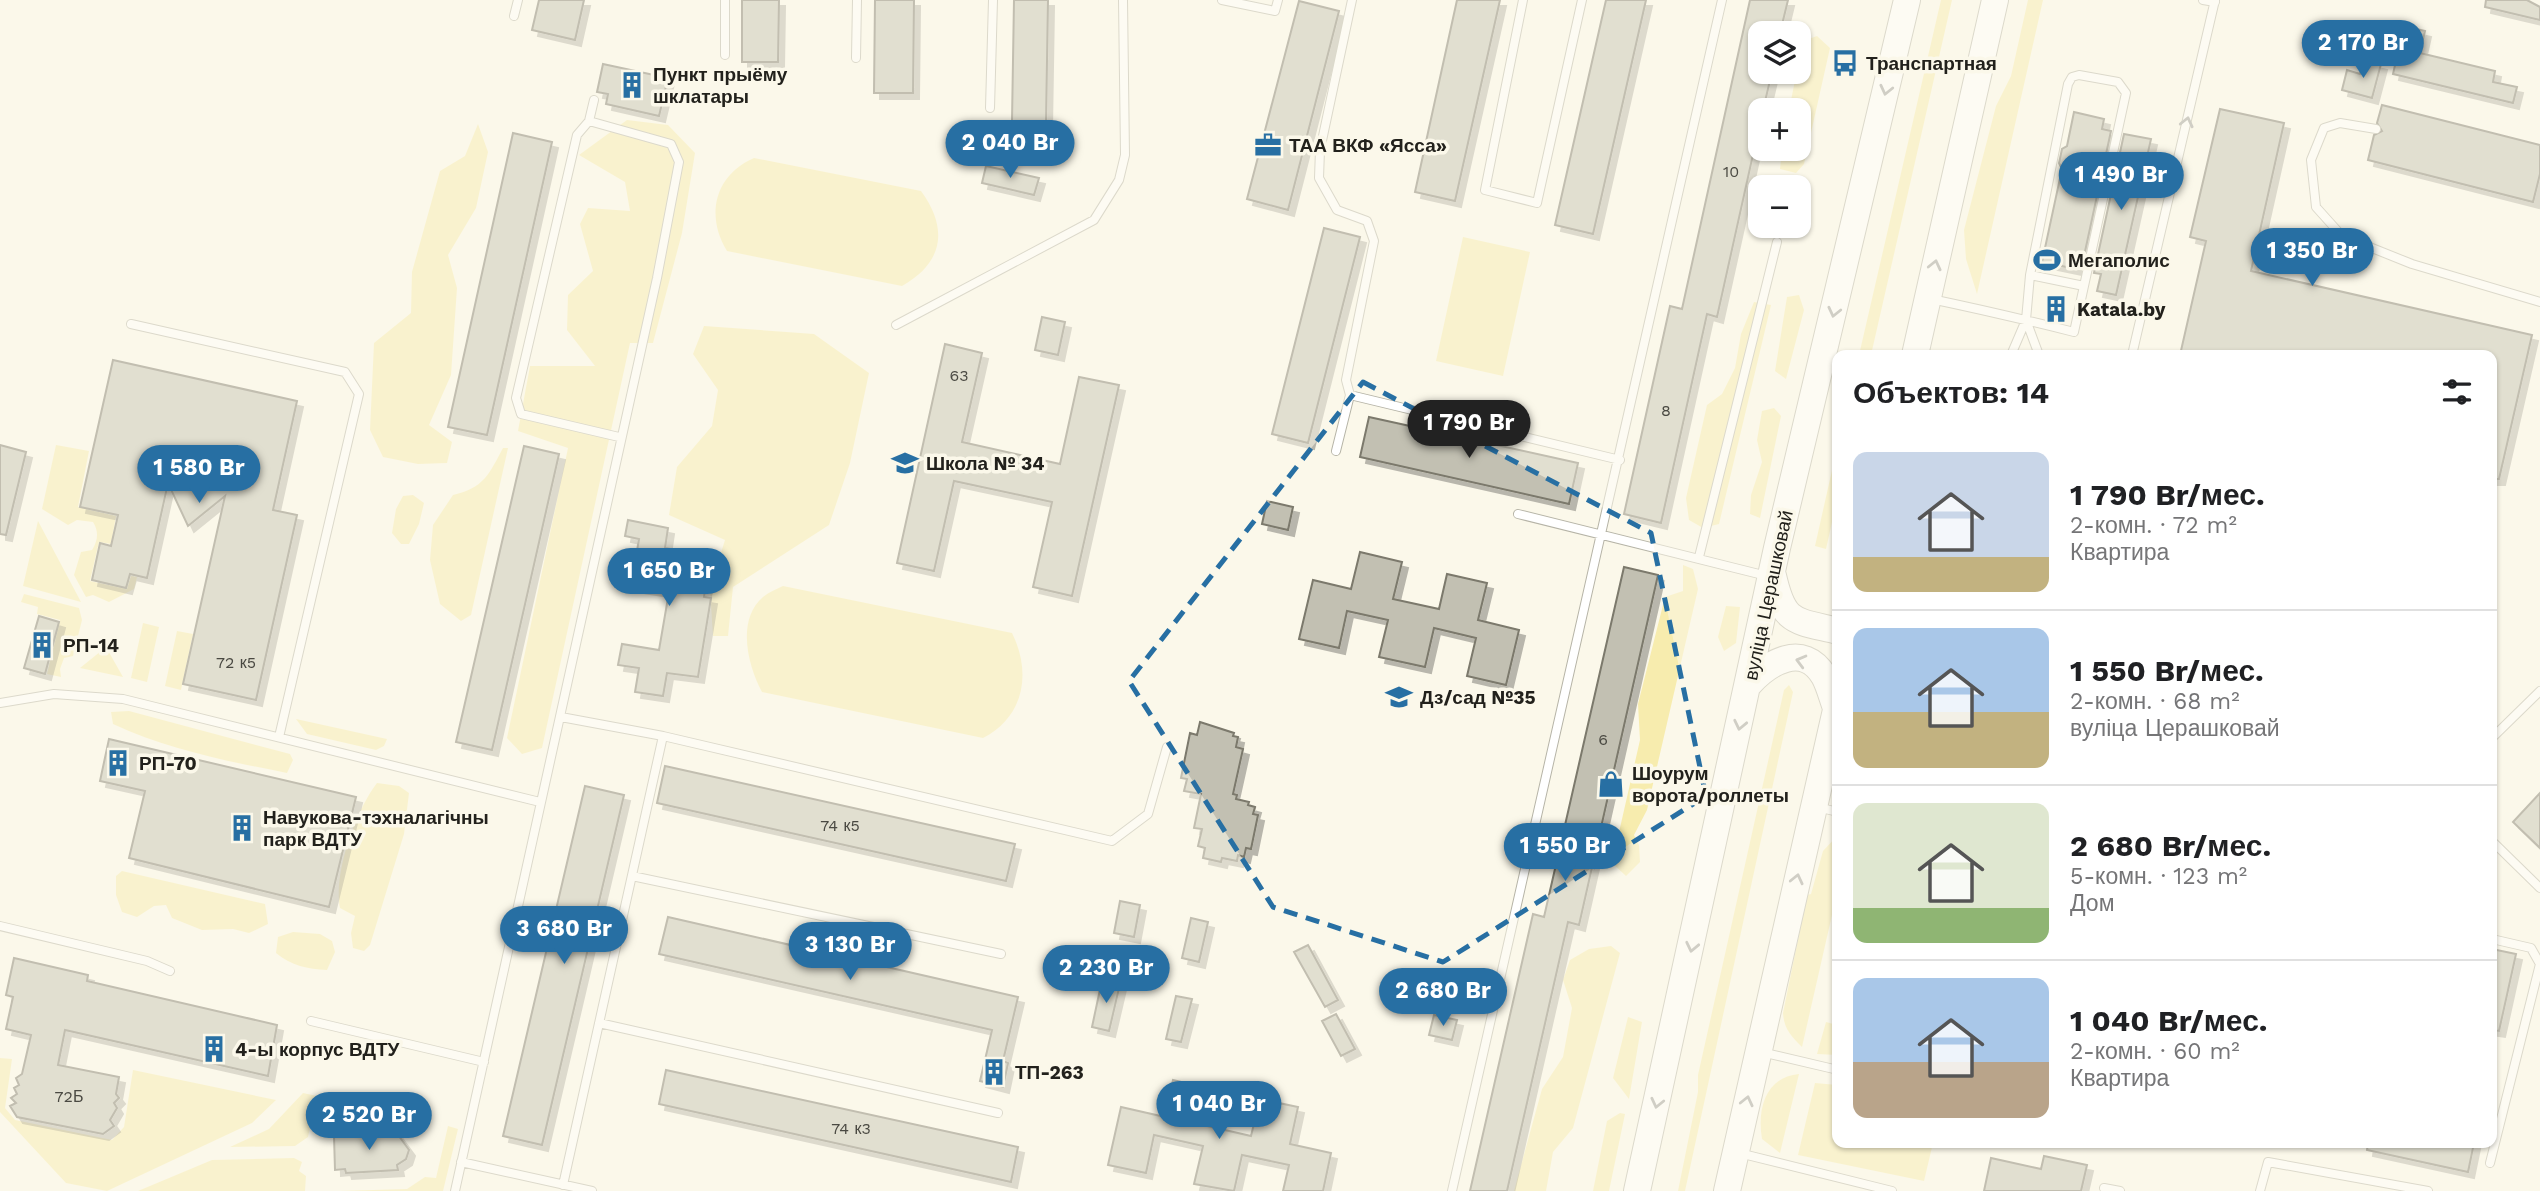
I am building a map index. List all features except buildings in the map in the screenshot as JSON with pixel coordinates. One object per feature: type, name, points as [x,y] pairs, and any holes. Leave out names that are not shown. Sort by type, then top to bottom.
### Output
[{"type":"main road","name":"вуліца Церашковай","points":[[1637,1191],[1772,576],[1907,0]]},
{"type":"main road","points":[[1916,350],[1995,0]]},
{"type":"main road","points":[[1772,576],[1785,613],[1798,621],[1832,630]]},
{"type":"main road","points":[[1756,647],[1781,633],[1832,632]]},
{"type":"main road","points":[[1749,684],[1771,663],[1780,659],[1804,660],[1814,665],[1825,677],[1832,693]]},
{"type":"main road","points":[[1727,1191],[1758,1052],[1826,809],[1832,752]]},
{"type":"lane","points":[[514,16],[518,0]]},
{"type":"lane","points":[[725,0],[725,55]]},
{"type":"lane","points":[[856,58],[857,0]]},
{"type":"lane","points":[[990,108],[993,0]]},
{"type":"lane","points":[[895,325],[1094,220],[1119,180],[1125,156],[1123,0]]},
{"type":"lane","points":[[1222,0],[1275,11],[1279,0]]},
{"type":"lane","points":[[1336,451],[1350,395],[1346,380],[1374,241],[1367,221],[1337,210],[1319,178],[1320,150],[1352,0]]},
{"type":"lane","points":[[1523,0],[1485,190],[1537,203],[1582,0]]},
{"type":"lane","points":[[1452,1191],[1620,460],[1722,0]]},
{"type":"lane","points":[[2133,350],[2215,1],[2203,0]]},
{"type":"lane","points":[[1928,298],[2026,320],[2074,332],[2126,93],[2118,82],[2078,75],[2072,77],[2068,84],[2031,275],[2026,320],[2013,350]]},
{"type":"lane","points":[[594,100],[589,121],[577,135],[516,398],[521,414],[619,437]]},
{"type":"lane","points":[[455,1191],[561,717],[619,437],[657,278],[679,162],[671,144],[589,121]]},
{"type":"lane","points":[[2376,129],[2340,123],[2324,128],[2311,160],[2316,207],[2343,236],[2412,264],[2540,302]]},
{"type":"lane","points":[[1699,557],[1777,242]]},
{"type":"lane","points":[[2031,275],[2084,286]]},
{"type":"lane","points":[[2026,320],[2037,350]]},
{"type":"lane","points":[[131,324],[345,372],[359,394],[279,737]]},
{"type":"lane","points":[[1350,395],[1620,460]]},
{"type":"lane","points":[[1518,514],[1772,576]]},
{"type":"lane","points":[[2497,733],[2540,691]]},
{"type":"lane","points":[[0,703],[54,694],[123,699],[540,802]]},
{"type":"lane","points":[[561,717],[663,736],[1112,841],[1148,814],[1167,747]]},
{"type":"lane","points":[[564,1185],[663,736]]},
{"type":"lane","points":[[2497,846],[2540,888]]},
{"type":"lane","points":[[632,876],[1001,954]]},
{"type":"lane","points":[[0,926],[147,961],[170,971]]},
{"type":"lane","points":[[2497,940],[2531,948],[2540,964],[2497,1135]]},
{"type":"lane","points":[[311,1021],[484,1062]]},
{"type":"lane","points":[[599,1023],[998,1113]]},
{"type":"lane","points":[[1758,1052],[1832,1069]]},
{"type":"lane","points":[[2490,1163],[2494,1148]]},
{"type":"lane","points":[[1736,1152],[1892,1191]]},
{"type":"lane","points":[[461,1162],[592,1191]]},
{"type":"lane","points":[[2260,1191],[2268,1162],[2428,1191]]},
{"type":"lane","points":[[1856,1182],[1863,1191]]},
{"type":"lane","points":[[2104,1188],[2120,1191]]},
{"type":"highlighted area","points":[[1363,382],[1651,533],[1706,796],[1443,962],[1273,907],[1129,681]]},
{"type":"shaded area","points":[[1941,0],[1952,0],[1872,350],[1860,350]]},
{"type":"shaded area","points":[[2028,0],[2043,0],[1977,294],[1966,259],[1964,230],[1996,106],[2011,76]]},
{"type":"shaded area","points":[[1817,36],[1830,48],[1811,133],[1811,98],[1791,98],[1794,84],[1811,84],[1811,38]]},
{"type":"shaded area","points":[[627,120],[668,125],[695,153],[682,233],[653,343],[630,343],[542,748],[522,754],[507,738],[568,448],[518,431],[530,366],[595,366],[567,330],[568,295],[593,271],[580,224],[588,208],[630,211],[625,182],[579,155]]},
{"type":"shaded area","points":[[478,124],[488,152],[476,208],[448,255],[457,288],[451,375],[429,425],[452,442],[447,463],[418,464],[383,457],[370,430],[374,343],[411,313],[412,272],[440,171],[465,156]]},
{"type":"shaded area","points":[[754,158],[921,191],[936,219],[938,232],[933,256],[916,277],[902,286],[727,251],[716,224],[718,197],[730,175]]},
{"type":"shaded area","points":[[1781,161],[1805,161],[1796,173],[1780,169]]},
{"type":"shaded area","points":[[1463,237],[1530,252],[1503,376],[1436,361]]},
{"type":"shaded area","points":[[1799,295],[1804,310],[1786,379],[1775,371],[1787,297]]},
{"type":"shaded area","points":[[1754,302],[1771,305],[1719,524],[1703,528],[1689,520],[1686,498],[1707,405],[1722,394],[1735,368],[1741,334]]},
{"type":"shaded area","points":[[704,326],[814,334],[869,373],[850,463],[829,525],[733,587],[728,636],[713,636],[710,588],[725,540],[669,515],[677,467],[712,426],[718,390],[693,354]]},
{"type":"shaded area","points":[[1774,408],[1781,416],[1760,518],[1750,514],[1751,495],[1762,462],[1757,440],[1762,411]]},
{"type":"shaded area","points":[[56,445],[89,451],[78,507],[116,516],[111,544],[99,542],[90,581],[127,589],[131,576],[137,577],[134,589],[109,602],[93,595],[86,597],[74,575],[81,552],[92,550],[96,543],[97,533],[93,522],[77,520],[68,525],[42,509]]},
{"type":"shaded area","points":[[503,448],[508,448],[471,615],[461,621],[440,604],[430,560],[433,525],[453,495],[472,488],[484,479]]},
{"type":"shaded area","points":[[1832,470],[1832,522],[1826,549],[1815,546]]},
{"type":"shaded area","points":[[413,495],[424,503],[419,524],[409,544],[401,544],[392,533],[396,509],[403,496]]},
{"type":"shaded area","points":[[38,521],[81,602],[23,586]]},
{"type":"shaded area","points":[[1683,565],[1693,569],[1698,589],[1647,810],[1634,835],[1639,845],[1640,862],[1626,876],[1612,863],[1640,740],[1638,704],[1665,597],[1683,591]]},
{"type":"shaded area","points":[[783,586],[1012,633],[1022,663],[1020,693],[1015,706],[997,729],[983,738],[762,692],[749,657],[749,618],[763,597]]},
{"type":"shaded area","points":[[24,594],[79,608],[82,620],[73,656],[64,658],[60,669],[61,677],[47,674],[60,620],[37,614],[38,607],[21,602]]},
{"type":"shaded area","points":[[1726,606],[1740,607],[1736,643],[1724,651],[1718,637]]},
{"type":"shaded area","points":[[143,623],[159,627],[147,682],[131,678]]},
{"type":"shaded area","points":[[177,631],[193,634],[181,690],[165,686]]},
{"type":"shaded area","points":[[106,647],[123,677],[80,668]]},
{"type":"shaded area","points":[[1789,685],[1793,692],[1685,1191],[1678,1191],[1698,1092],[1698,1075],[1784,690]]},
{"type":"shaded area","points":[[129,711],[290,754],[293,760],[287,773],[177,748],[113,724],[111,712]]},
{"type":"shaded area","points":[[296,719],[387,739],[384,746],[376,750],[307,734]]},
{"type":"shaded area","points":[[377,783],[399,786],[409,793],[404,834],[370,945],[364,951],[353,948],[351,933],[355,916],[340,908],[340,878],[354,825]]},
{"type":"shaded area","points":[[1832,841],[1832,915],[1802,1047],[1789,1032],[1783,1013],[1807,895],[1811,894],[1823,851]]},
{"type":"shaded area","points":[[122,871],[265,904],[268,924],[249,933],[233,929],[202,930],[172,918],[166,905],[154,906],[137,917],[122,912],[116,895],[116,876]]},
{"type":"shaded area","points":[[293,932],[320,934],[332,941],[335,952],[327,970],[300,966],[276,953],[278,937]]},
{"type":"shaded area","points":[[1611,946],[1620,953],[1573,1128],[1553,1152],[1546,1191],[1514,1191],[1542,1089],[1563,1057],[1572,1008],[1563,980],[1570,960],[1589,949]]},
{"type":"shaded area","points":[[1628,1017],[1642,1022],[1629,1099],[1613,1078]]},
{"type":"shaded area","points":[[1826,1022],[1832,1024],[1832,1055],[1817,1054]]},
{"type":"shaded area","points":[[0,1058],[12,1059],[5,1108],[15,1120],[112,1140],[124,1127],[133,1070],[276,1100],[252,1123],[107,1191],[66,1183],[0,1112]]},
{"type":"shaded area","points":[[1799,1074],[1780,1153],[1762,1139],[1763,1106],[1771,1088],[1778,1081]]},
{"type":"shaded area","points":[[1815,1083],[1832,1085],[1832,1148],[1932,1148],[1924,1181],[1798,1155]]},
{"type":"shaded area","points":[[303,1093],[317,1096],[308,1137],[295,1146],[230,1147],[269,1129]]},
{"type":"shaded area","points":[[1620,1113],[1625,1114],[1609,1191],[1593,1191],[1607,1121]]},
{"type":"shaded area","points":[[448,1126],[458,1129],[443,1191],[340,1191],[407,1189],[425,1177],[436,1178]]},
{"type":"shaded area","points":[[294,1158],[302,1162],[299,1171],[306,1176],[305,1191],[138,1191],[212,1160]]},
{"type":"place","name":"Транспартная","points":[[1845,63]]},
{"type":"place","name":"Пункт прыёму шклатары","points":[[632,85]]},
{"type":"place","name":"ТАА ВКФ «Ясса»","points":[[1268,145]]},
{"type":"place","name":"Мегаполис","points":[[2047,260]]},
{"type":"place","name":"Katala.by","points":[[2056,309]]},
{"type":"place","name":"Школа № 34","points":[[905,463]]},
{"type":"place","name":"РП-14","points":[[42,645]]},
{"type":"place","name":"Дз/сад №35","points":[[1399,697]]},
{"type":"place","name":"РП-70","points":[[118,763]]},
{"type":"place","name":"Шоурум ворота/роллеты","points":[[1611,784]]},
{"type":"place","name":"Навукова-тэхналагічны парк ВДТУ","points":[[242,828]]},
{"type":"place","name":"4-ы корпус ВДТУ","points":[[214,1049]]},
{"type":"place","name":"ТП-263","points":[[994,1072]]}]
